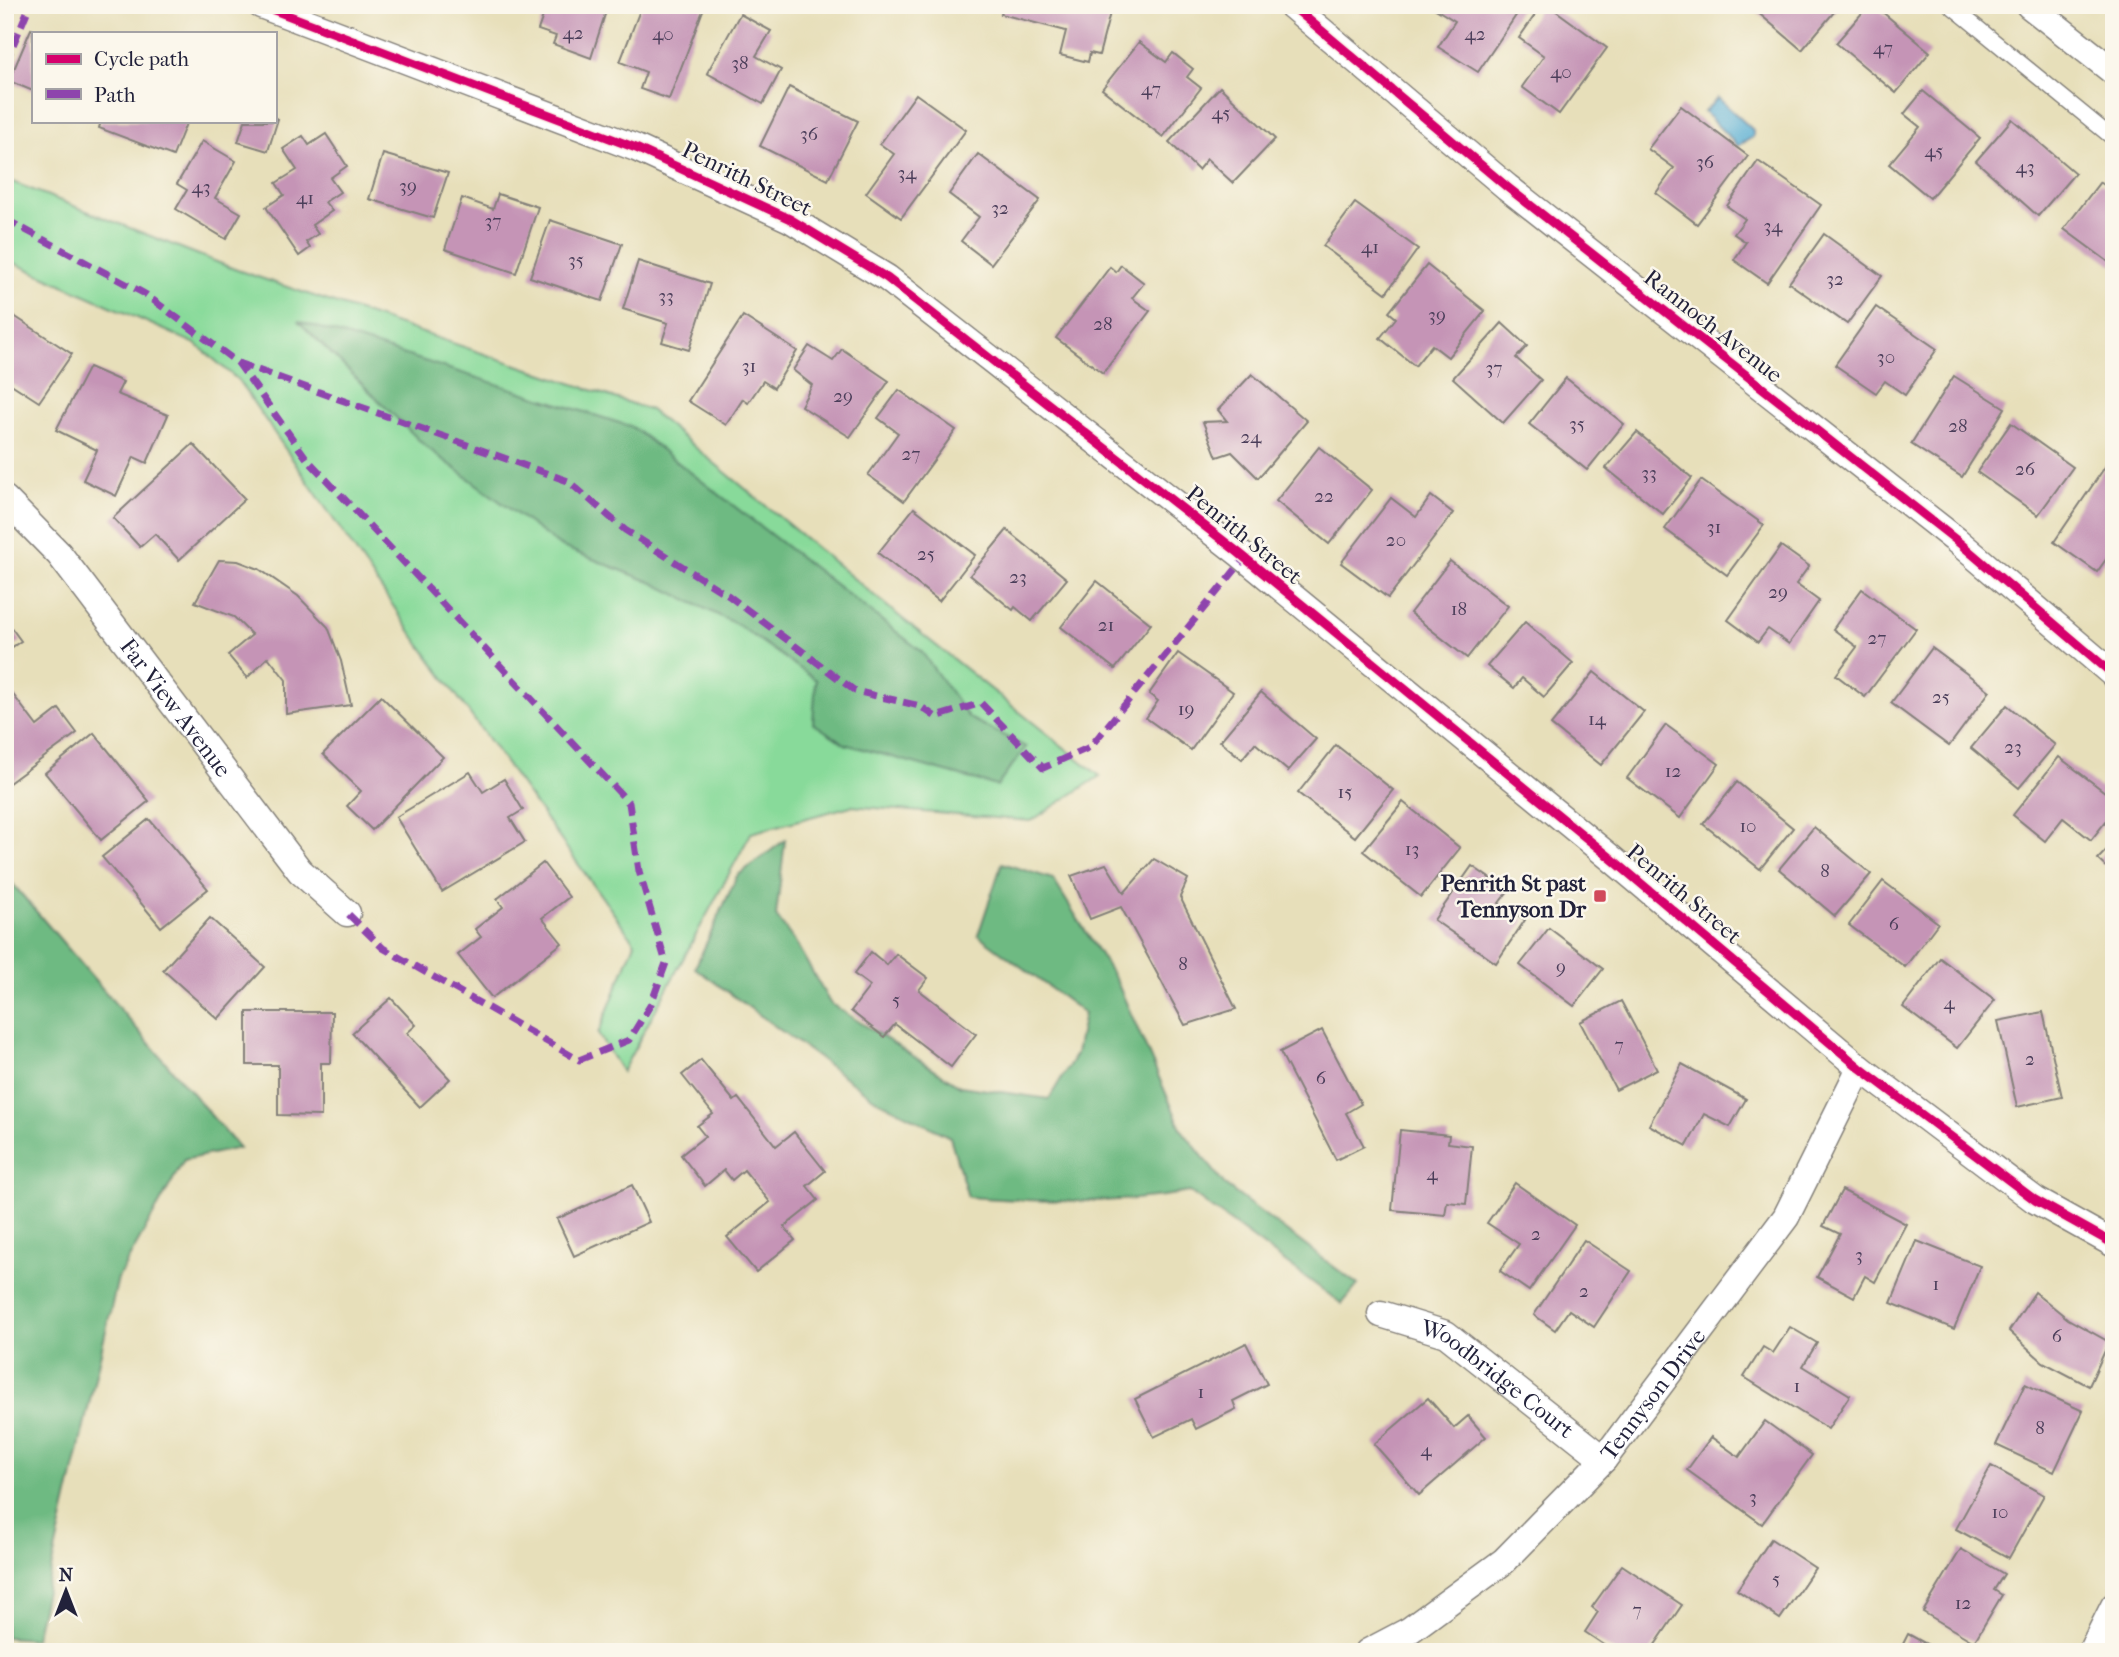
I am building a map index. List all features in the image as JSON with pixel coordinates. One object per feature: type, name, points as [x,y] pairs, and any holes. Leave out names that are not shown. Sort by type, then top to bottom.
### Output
[{"type":"street","name":"Penrith Street","points":[[261,5],[636,148],[790,219],[887,278],[1239,554],[1612,859],[1860,1068],[2035,1200],[2114,1244]]},
{"type":"street","name":"Rannoch Avenue","points":[[1291,5],[1559,229],[1956,540],[2114,675]]},
{"type":"street","points":[[2029,5],[2114,72]]},
{"type":"street","name":"Far View Avenue","points":[[5,499],[59,554],[300,872],[347,913]]},
{"type":"street","name":"Tennyson Drive","points":[[1368,1652],[1410,1630],[1504,1561],[1604,1459],[1786,1217],[1860,1068]]},
{"type":"street","name":"Woodbridge Court","points":[[1381,1314],[1446,1334],[1604,1459]]},
{"type":"street","points":[[2091,1652],[2114,1606]]},
{"type":"lane","points":[[1950,5],[2114,139]]},
{"type":"green space","points":[[5,179],[237,270],[650,410],[899,616],[1100,776],[1031,821],[851,806],[751,833],[622,1072],[598,1034],[635,943],[411,632],[238,380],[196,344],[5,259]]},
{"type":"green space","points":[[298,321],[632,427],[921,651],[969,718],[1026,747],[997,786],[845,744],[813,723],[816,680],[738,625],[653,583],[560,546],[425,446]]},
{"type":"green space","points":[[785,840],[776,916],[797,945],[830,1003],[960,1086],[1049,1099],[1076,1054],[1084,1013],[978,935],[1002,863],[1053,879],[1117,982],[1182,1130],[1226,1186],[1358,1285],[1342,1304],[1190,1192],[1134,1199],[1079,1201],[968,1197],[950,1137],[875,1099],[695,968],[737,876]]},
{"type":"green space","points":[[5,875],[239,1148],[184,1160],[118,1278],[35,1639],[5,1637]]},
{"type":"water","points":[[1718,98],[1753,130],[1753,137],[1738,146],[1704,112]]},
{"type":"building","points":[[547,5],[608,5],[591,58],[553,44],[556,36],[538,30]]},
{"type":"building","points":[[642,5],[705,5],[669,99],[640,89],[646,72],[620,62]]},
{"type":"building","points":[[1004,5],[1112,5],[1099,55],[1090,53],[1088,62],[1060,55],[1066,31],[1001,14]]},
{"type":"building","points":[[1436,5],[1523,5],[1478,72],[1438,47],[1455,21],[1434,8]]},
{"type":"building","points":[[1542,5],[1548,5],[1607,48],[1559,114],[1522,87],[1544,56],[1519,38]]},
{"type":"building","points":[[1749,5],[1840,5],[1802,50]]},
{"type":"building","points":[[1869,5],[1874,5],[1930,52],[1896,93],[1836,43]]},
{"type":"building","points":[[740,14],[771,31],[756,56],[781,70],[763,104],[707,73]]},
{"type":"building","points":[[31,29],[38,32],[32,32],[32,91],[9,81]]},
{"type":"building","points":[[1139,42],[1166,62],[1173,53],[1193,69],[1187,77],[1201,88],[1163,137],[1102,89]]},
{"type":"building","points":[[789,87],[858,121],[828,180],[760,146]]},
{"type":"building","points":[[1220,87],[1275,139],[1233,183],[1207,159],[1198,170],[1169,142]]},
{"type":"building","points":[[1923,91],[1980,138],[1930,198],[1889,164],[1920,127],[1904,114]]},
{"type":"building","points":[[916,94],[966,130],[901,218],[866,193],[894,154],[880,144]]},
{"type":"building","points":[[1681,106],[1748,156],[1697,224],[1656,193],[1674,168],[1648,149]]},
{"type":"building","points":[[278,119],[268,151],[238,142],[245,122],[276,122]]},
{"type":"building","points":[[2012,119],[2075,173],[2038,216],[1976,161]]},
{"type":"building","points":[[101,122],[187,122],[173,156],[99,128]]},
{"type":"building","points":[[326,134],[347,166],[330,178],[340,192],[325,202],[332,211],[312,225],[318,234],[306,242],[310,248],[299,256],[266,207],[284,195],[276,183],[297,170],[283,149],[303,136],[309,145]]},
{"type":"building","points":[[202,141],[236,161],[215,198],[241,213],[226,239],[176,209],[187,190],[177,184]]},
{"type":"building","points":[[383,154],[448,173],[433,218],[369,199]]},
{"type":"building","points":[[978,154],[1040,200],[991,264],[961,241],[979,217],[949,194]]},
{"type":"building","points":[[1758,161],[1821,205],[1767,283],[1734,260],[1746,242],[1734,234],[1745,219],[1727,206]]},
{"type":"building","points":[[2100,182],[2114,192],[2114,266],[2064,229]]},
{"type":"building","points":[[498,194],[538,207],[516,273],[445,249],[462,198],[493,209]]},
{"type":"building","points":[[1355,203],[1418,249],[1386,293],[1323,246]]},
{"type":"building","points":[[550,220],[622,244],[602,301],[530,277]]},
{"type":"building","points":[[1824,234],[1882,276],[1847,324],[1789,283]]},
{"type":"building","points":[[638,261],[710,284],[689,350],[662,342],[668,323],[623,309]]},
{"type":"building","points":[[1121,265],[1144,283],[1132,298],[1150,311],[1103,373],[1056,338],[1110,267],[1116,272]]},
{"type":"building","points":[[1427,265],[1485,311],[1448,357],[1432,345],[1415,366],[1380,338],[1396,318],[1389,312]]},
{"type":"building","points":[[1876,307],[1937,349],[1905,395],[1885,381],[1876,393],[1835,365]]},
{"type":"building","points":[[5,310],[72,354],[39,402],[8,382],[5,385]]},
{"type":"building","points":[[743,316],[797,351],[774,388],[763,381],[748,403],[743,399],[726,425],[688,401]]},
{"type":"building","points":[[1502,323],[1527,346],[1516,358],[1541,380],[1503,423],[1453,378]]},
{"type":"building","points":[[809,346],[833,361],[842,349],[889,381],[850,437],[801,406],[812,385],[793,370]]},
{"type":"building","points":[[89,367],[123,382],[117,394],[168,415],[147,463],[134,457],[116,496],[83,480],[97,450],[56,430]]},
{"type":"building","points":[[1252,374],[1307,421],[1258,478],[1232,452],[1217,457],[1203,422],[1227,421],[1218,410]]},
{"type":"building","points":[[1954,376],[2005,408],[1962,477],[1911,444]]},
{"type":"building","points":[[1566,378],[1624,424],[1587,470],[1529,424]]},
{"type":"building","points":[[899,390],[956,430],[904,501],[868,475],[898,433],[878,418]]},
{"type":"building","points":[[2011,423],[2073,467],[2038,515],[1977,472]]},
{"type":"building","points":[[1637,432],[1692,478],[1663,514],[1606,468]]},
{"type":"building","points":[[193,444],[245,499],[179,560],[155,534],[140,547],[113,518]]},
{"type":"building","points":[[1319,447],[1372,490],[1329,544],[1276,501]]},
{"type":"building","points":[[2109,461],[2114,464],[2114,548],[2097,572],[2054,542]]},
{"type":"building","points":[[1701,480],[1764,525],[1727,575],[1665,529]]},
{"type":"building","points":[[1431,496],[1453,513],[1388,598],[1341,563],[1391,498],[1416,517]]},
{"type":"building","points":[[914,508],[975,555],[939,601],[878,553]]},
{"type":"building","points":[[1007,530],[1067,579],[1032,621],[1015,607],[1013,610],[970,575]]},
{"type":"building","points":[[1781,546],[1809,566],[1796,584],[1819,601],[1789,644],[1768,629],[1758,642],[1728,620]]},
{"type":"building","points":[[219,560],[238,561],[259,569],[298,596],[328,627],[341,661],[351,705],[286,714],[286,680],[268,657],[247,678],[228,655],[252,635],[234,617],[195,602]]},
{"type":"building","points":[[1450,561],[1508,606],[1467,658],[1410,613]]},
{"type":"building","points":[[1097,581],[1151,624],[1115,669],[1061,627]]},
{"type":"building","points":[[1862,589],[1916,629],[1865,697],[1836,675],[1857,647],[1833,629]]},
{"type":"building","points":[[5,619],[21,641],[5,652]]},
{"type":"building","points":[[1525,622],[1573,663],[1544,697],[1522,678],[1514,688],[1487,666]]},
{"type":"building","points":[[1932,648],[1990,691],[1949,746],[1891,703]]},
{"type":"building","points":[[1178,653],[1233,692],[1191,750],[1146,718],[1158,701],[1149,694]]},
{"type":"building","points":[[1594,672],[1644,712],[1601,765],[1551,725]]},
{"type":"building","points":[[5,684],[37,726],[59,709],[77,733],[5,786]]},
{"type":"building","points":[[1261,692],[1316,739],[1288,771],[1255,743],[1242,759],[1220,741]]},
{"type":"building","points":[[381,696],[443,757],[372,830],[347,806],[361,791],[323,754]]},
{"type":"building","points":[[2007,705],[2055,745],[2019,788],[1971,748]]},
{"type":"building","points":[[1666,725],[1719,764],[1680,818],[1627,778]]},
{"type":"building","points":[[94,733],[149,801],[101,840],[45,773]]},
{"type":"building","points":[[1336,745],[1393,790],[1355,837],[1298,793]]},
{"type":"building","points":[[2059,757],[2114,799],[2114,811],[2091,840],[2063,818],[2045,841],[2013,815]]},
{"type":"building","points":[[470,772],[483,792],[504,779],[523,810],[510,818],[525,842],[442,892],[396,817]]},
{"type":"building","points":[[1737,782],[1793,828],[1760,869],[1703,824]]},
{"type":"building","points":[[1403,802],[1460,848],[1421,897],[1363,851]]},
{"type":"building","points":[[149,819],[208,889],[161,927],[102,857]]},
{"type":"building","points":[[1814,827],[1871,874],[1835,916],[1779,869]]},
{"type":"building","points":[[2114,842],[2114,874],[2098,859]]},
{"type":"building","points":[[1154,859],[1188,879],[1180,897],[1236,1009],[1185,1025],[1121,907],[1090,919],[1071,876],[1106,864],[1124,893]]},
{"type":"building","points":[[543,863],[569,897],[542,918],[562,943],[492,998],[458,955],[481,937],[475,929],[503,907],[497,899]]},
{"type":"building","points":[[1472,866],[1508,891],[1499,903],[1525,920],[1496,963],[1434,920]]},
{"type":"building","points":[[1883,881],[1938,923],[1905,967],[1849,925]]},
{"type":"building","points":[[210,918],[265,967],[218,1019],[163,970]]},
{"type":"building","points":[[1549,928],[1603,969],[1574,1006],[1520,965]]},
{"type":"building","points":[[871,952],[887,965],[896,954],[928,978],[919,990],[976,1034],[951,1067],[895,1024],[884,1037],[851,1011],[870,986],[854,974]]},
{"type":"building","points":[[1940,958],[1995,1000],[1957,1048],[1903,1007]]},
{"type":"building","points":[[391,998],[416,1025],[407,1033],[450,1079],[420,1107],[352,1033]]},
{"type":"building","points":[[1621,1001],[1657,1069],[1616,1090],[1580,1022]]},
{"type":"building","points":[[247,1012],[332,1012],[331,1063],[321,1063],[321,1116],[278,1115],[278,1065],[247,1065]]},
{"type":"building","points":[[2043,1012],[2062,1097],[2017,1107],[1998,1021]]},
{"type":"building","points":[[1322,1030],[1361,1104],[1346,1113],[1364,1146],[1336,1160],[1280,1052]]},
{"type":"building","points":[[701,1060],[734,1101],[738,1098],[776,1146],[794,1132],[825,1171],[807,1186],[818,1200],[784,1227],[795,1240],[756,1272],[727,1237],[770,1202],[744,1170],[732,1180],[724,1170],[705,1186],[681,1155],[705,1136],[697,1126],[713,1114],[682,1075]]},
{"type":"building","points":[[1682,1064],[1746,1099],[1730,1127],[1704,1114],[1687,1146],[1649,1125]]},
{"type":"building","points":[[1400,1130],[1449,1135],[1448,1143],[1472,1146],[1466,1204],[1447,1202],[1445,1215],[1392,1210]]},
{"type":"building","points":[[1515,1183],[1575,1225],[1529,1291],[1500,1271],[1519,1244],[1487,1223]]},
{"type":"building","points":[[632,1185],[649,1222],[574,1256],[557,1219]]},
{"type":"building","points":[[1842,1190],[1906,1224],[1875,1282],[1865,1276],[1854,1297],[1817,1277],[1840,1234],[1823,1226]]},
{"type":"building","points":[[1584,1240],[1631,1271],[1594,1327],[1569,1310],[1555,1330],[1534,1315]]},
{"type":"building","points":[[1917,1241],[1980,1266],[1954,1329],[1891,1303]]},
{"type":"building","points":[[2035,1292],[2068,1319],[2109,1342],[2089,1386],[2043,1362],[2009,1331]]},
{"type":"building","points":[[1790,1327],[1817,1343],[1803,1366],[1850,1395],[1828,1429],[1744,1377],[1763,1347],[1773,1353]]},
{"type":"building","points":[[1246,1343],[1267,1384],[1233,1401],[1236,1409],[1196,1429],[1191,1419],[1154,1437],[1135,1399]]},
{"type":"building","points":[[2025,1384],[2083,1411],[2054,1472],[1996,1445]]},
{"type":"building","points":[[1428,1398],[1454,1428],[1468,1416],[1486,1437],[1419,1495],[1374,1444]]},
{"type":"building","points":[[1765,1421],[1812,1455],[1762,1524],[1687,1470],[1711,1437],[1739,1457]]},
{"type":"building","points":[[1991,1466],[2044,1495],[2009,1558],[1956,1529]]},
{"type":"building","points":[[1771,1539],[1815,1568],[1780,1619],[1737,1590]]},
{"type":"building","points":[[1961,1549],[2004,1574],[1994,1590],[2002,1595],[1974,1642],[1923,1612]]},
{"type":"building","points":[[1622,1565],[1682,1605],[1650,1652],[1615,1652],[1585,1632],[1598,1612],[1592,1607]]},
{"type":"building","points":[[1908,1634],[1941,1652],[1899,1652]]},
{"type":"marked path","points":[[5,64],[30,5]]},
{"type":"marked path","points":[[5,219],[145,294],[238,363],[307,459],[629,803],[639,871],[666,963],[651,1004],[629,1040],[579,1060],[383,948],[347,913]]},
{"type":"marked path","points":[[238,363],[568,481],[625,530],[729,596],[855,691],[920,706],[936,717],[981,703],[1043,768],[1090,747],[1245,558]]},
{"type":"cycle path","points":[[261,5],[636,148],[790,219],[887,278],[1239,553],[1612,859],[1860,1068],[2035,1200],[2114,1244]]},
{"type":"cycle path","points":[[1291,5],[1507,187],[1956,540],[2114,675]]},
{"type":"place","name":"Penrith St past Tennyson Dr","points":[[1600,896]]}]
